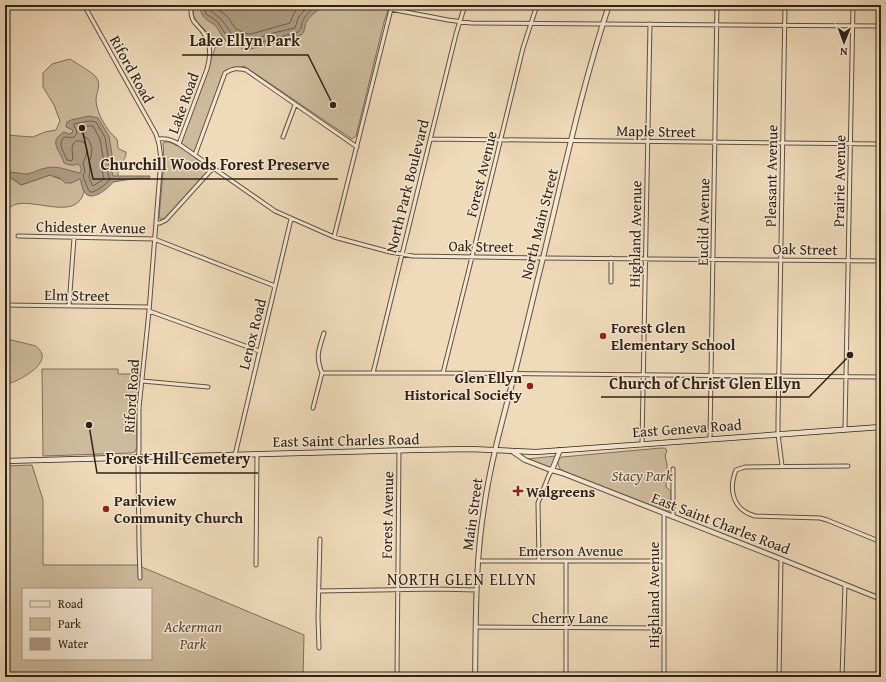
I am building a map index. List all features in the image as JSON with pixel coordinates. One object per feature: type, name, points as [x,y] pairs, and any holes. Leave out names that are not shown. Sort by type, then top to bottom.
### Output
[{"type":"main road","name":"East Geneva Road","points":[[495,450],[536,452],[710,438],[881,427]]},
{"type":"main road","name":"East Saint Charles Road","points":[[5,461],[399,450],[495,450]]},
{"type":"street","name":"Riford Road","points":[[84,5],[158,139],[161,151],[149,309],[139,408],[138,546],[140,578]]},
{"type":"street","name":"Lake Road","points":[[179,144],[210,57],[207,39],[202,30],[194,24],[191,12],[192,5]]},
{"type":"street","points":[[334,237],[392,5]]},
{"type":"street","name":"North Park Boulevard","points":[[372,372],[459,22],[465,5]]},
{"type":"street","name":"Forest Avenue","points":[[443,373],[523,48],[536,5]]},
{"type":"street","name":"North Main Street","points":[[495,450],[588,73],[609,5]]},
{"type":"street","name":"Euclid Avenue","points":[[710,438],[717,5]]},
{"type":"street","name":"Pleasant Avenue","points":[[782,466],[778,434],[785,5]]},
{"type":"street","name":"Prairie Avenue","points":[[845,429],[853,5]]},
{"type":"street","points":[[390,9],[471,23],[881,26]]},
{"type":"street","name":"Highland Avenue","points":[[642,443],[650,24]]},
{"type":"street","points":[[195,155],[225,72],[232,68],[246,70],[356,147]]},
{"type":"street","points":[[283,137],[295,104]]},
{"type":"street","name":"Oak Street","points":[[158,139],[171,139],[275,211],[291,219],[334,237],[413,256],[881,261]]},
{"type":"street","name":"Maple Street","points":[[430,139],[881,144]]},
{"type":"street","points":[[156,223],[166,220],[213,168]]},
{"type":"street","name":"Lenox Road","points":[[235,455],[291,219]]},
{"type":"street","name":"Chidester Avenue","points":[[18,236],[154,240],[275,286]]},
{"type":"street","points":[[69,306],[74,238]]},
{"type":"street","points":[[611,258],[611,282]]},
{"type":"street","name":"Elm Street","points":[[5,305],[149,309],[259,351]]},
{"type":"street","points":[[313,408],[322,373],[318,363],[318,357],[324,333]]},
{"type":"street","points":[[322,373],[372,372],[881,377]]},
{"type":"street","points":[[142,381],[208,387]]},
{"type":"street","name":"Forest Avenue","points":[[397,677],[399,450]]},
{"type":"street","name":"Main Street","points":[[476,677],[476,590],[478,561],[484,506],[495,450]]},
{"type":"street","points":[[539,561],[538,503],[560,450]]},
{"type":"street","name":"East Saint Charles Road","points":[[512,451],[525,460],[562,473],[781,559],[881,600]]},
{"type":"street","points":[[256,565],[257,454]]},
{"type":"street","points":[[848,466],[745,467],[736,470],[732,478],[735,501],[740,508],[751,515],[759,517],[820,518],[881,542]]},
{"type":"street","points":[[673,469],[673,517]]},
{"type":"street","name":"Highland Avenue","points":[[664,513],[664,677]]},
{"type":"street","points":[[319,648],[318,618],[320,539]]},
{"type":"street","points":[[779,677],[781,559]]},
{"type":"street","name":"Emerson Avenue","points":[[478,561],[664,561]]},
{"type":"street","points":[[566,561],[566,677]]},
{"type":"street","points":[[842,677],[846,585]]},
{"type":"street","points":[[319,591],[397,589],[476,590]]},
{"type":"street","name":"Cherry Lane","points":[[476,627],[664,628]]},
{"type":"green space","points":[[195,5],[390,5],[384,22],[356,136],[352,139],[244,66],[233,70],[226,74],[195,158],[207,166],[208,171],[164,219],[160,219],[164,161],[163,143],[169,142],[178,146],[217,43],[194,18],[193,12]]},
{"type":"green space","points":[[70,59],[91,73],[98,80],[99,86],[96,101],[100,117],[106,127],[117,139],[118,148],[126,152],[119,169],[118,177],[75,175],[61,171],[8,177],[21,185],[50,175],[71,183],[80,178],[84,192],[80,200],[75,205],[68,207],[24,203],[13,205],[5,213],[5,135],[33,137],[45,132],[56,130],[60,121],[54,105],[43,87],[43,73],[52,64]]},
{"type":"green space","points":[[5,339],[36,346],[42,354],[42,359],[35,369],[29,374],[5,385]]},
{"type":"green space","points":[[42,369],[118,369],[118,374],[139,374],[136,402],[137,447],[135,452],[43,456]]},
{"type":"green space","name":"Stacy Park","points":[[665,448],[667,450],[665,456],[667,464],[666,487],[671,491],[671,511],[666,511],[568,473],[560,469],[558,464],[558,461],[562,457]]},
{"type":"green space","points":[[556,456],[551,468],[527,459]]},
{"type":"green space","name":"Ackerman Park","points":[[32,465],[43,500],[43,565],[137,565],[304,635],[303,677],[5,677],[5,466]]},
{"type":"water","points":[[203,5],[320,5],[322,7],[308,19],[300,36],[250,49],[238,47],[227,42],[216,26],[206,19],[201,13],[201,8]]},
{"type":"water","points":[[89,116],[98,118],[109,136],[113,161],[113,166],[111,169],[113,176],[150,176],[149,179],[138,178],[113,182],[97,195],[89,196],[83,189],[80,179],[71,183],[65,183],[60,178],[50,175],[21,185],[12,179],[5,179],[5,173],[8,172],[27,174],[50,167],[80,173],[81,168],[78,164],[71,165],[64,163],[56,147],[56,139],[64,132],[69,134],[72,133],[73,130],[66,127],[67,122]]},
{"type":"place","name":"Lake Ellyn Park","points":[[333,105]]},
{"type":"place","name":"Churchill Woods Forest Preserve","points":[[82,128]]},
{"type":"place","name":"Forest Glen Elementary School","points":[[603,336]]},
{"type":"place","name":"Church of Christ Glen Ellyn","points":[[850,355]]},
{"type":"place","name":"Glen Ellyn Historical Society","points":[[530,386]]},
{"type":"place","name":"Forest Hill Cemetery","points":[[89,425]]},
{"type":"place","name":"Walgreens","points":[[518,491]]},
{"type":"place","name":"Parkview Community Church","points":[[106,509]]},
{"type":"district","name":"NORTH GLEN ELLYN","points":[[462,579]]}]
